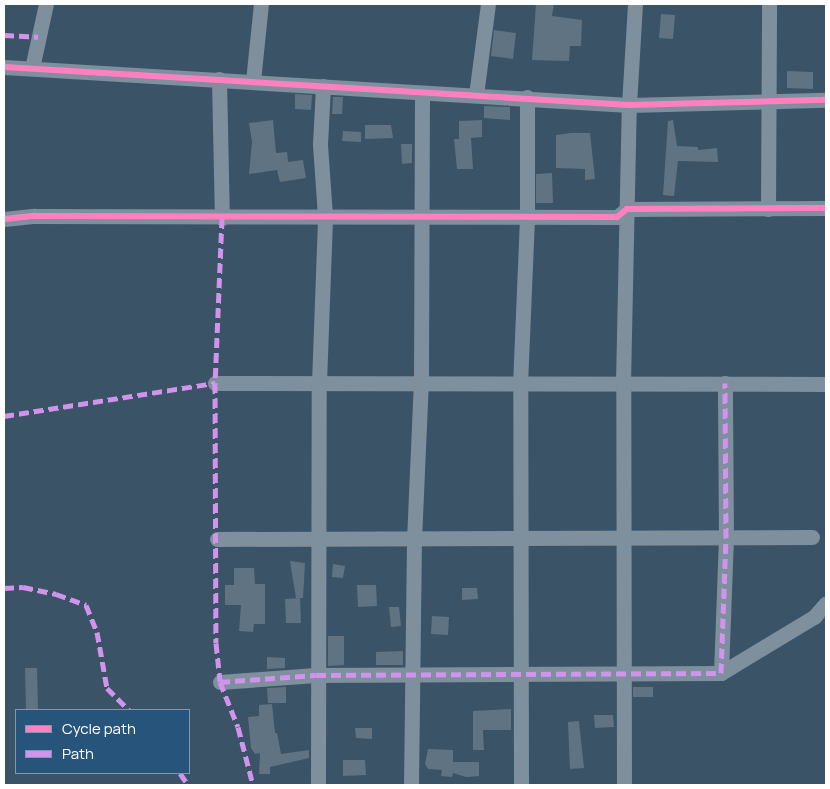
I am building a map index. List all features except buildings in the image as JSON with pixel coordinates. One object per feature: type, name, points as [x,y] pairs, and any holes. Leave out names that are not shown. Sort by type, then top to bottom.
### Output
[{"type":"street","points":[[32,68],[46,4]]},
{"type":"street","points":[[253,81],[261,4]]},
{"type":"street","points":[[476,95],[488,4]]},
{"type":"street","points":[[624,785],[622,675],[623,383],[629,106],[635,4]]},
{"type":"street","points":[[768,209],[769,4]]},
{"type":"street","points":[[4,67],[527,98],[629,106],[768,100],[826,100]]},
{"type":"street","points":[[219,80],[222,218]]},
{"type":"street","points":[[318,785],[316,674],[319,383],[325,216],[320,144],[323,86]]},
{"type":"street","points":[[411,785],[414,540],[421,381],[422,93]]},
{"type":"street","points":[[522,785],[520,385],[526,218],[527,98]]},
{"type":"street","points":[[4,218],[35,216],[222,218],[325,216],[422,218],[617,217],[627,209],[826,208]]},
{"type":"street","points":[[215,383],[421,381],[520,385],[623,383],[826,384]]},
{"type":"street","points":[[721,673],[726,538],[725,384]]},
{"type":"street","points":[[217,539],[812,538]]},
{"type":"street","points":[[220,682],[316,674],[622,675],[721,673],[814,617],[826,603]]},
{"type":"marked path","points":[[4,35],[38,37]]},
{"type":"marked path","points":[[222,218],[215,383],[216,643],[220,682],[238,727],[253,785]]},
{"type":"marked path","points":[[4,416],[215,383]]},
{"type":"marked path","points":[[220,682],[316,675],[721,673],[726,538],[725,383]]},
{"type":"marked path","points":[[4,588],[23,587],[56,594],[86,605],[97,632],[107,688],[128,709]]},
{"type":"marked path","points":[[181,774],[188,785]]},
{"type":"cycle path","points":[[4,67],[629,105],[826,100]]},
{"type":"cycle path","points":[[4,219],[35,216],[617,217],[627,209],[826,208]]}]
